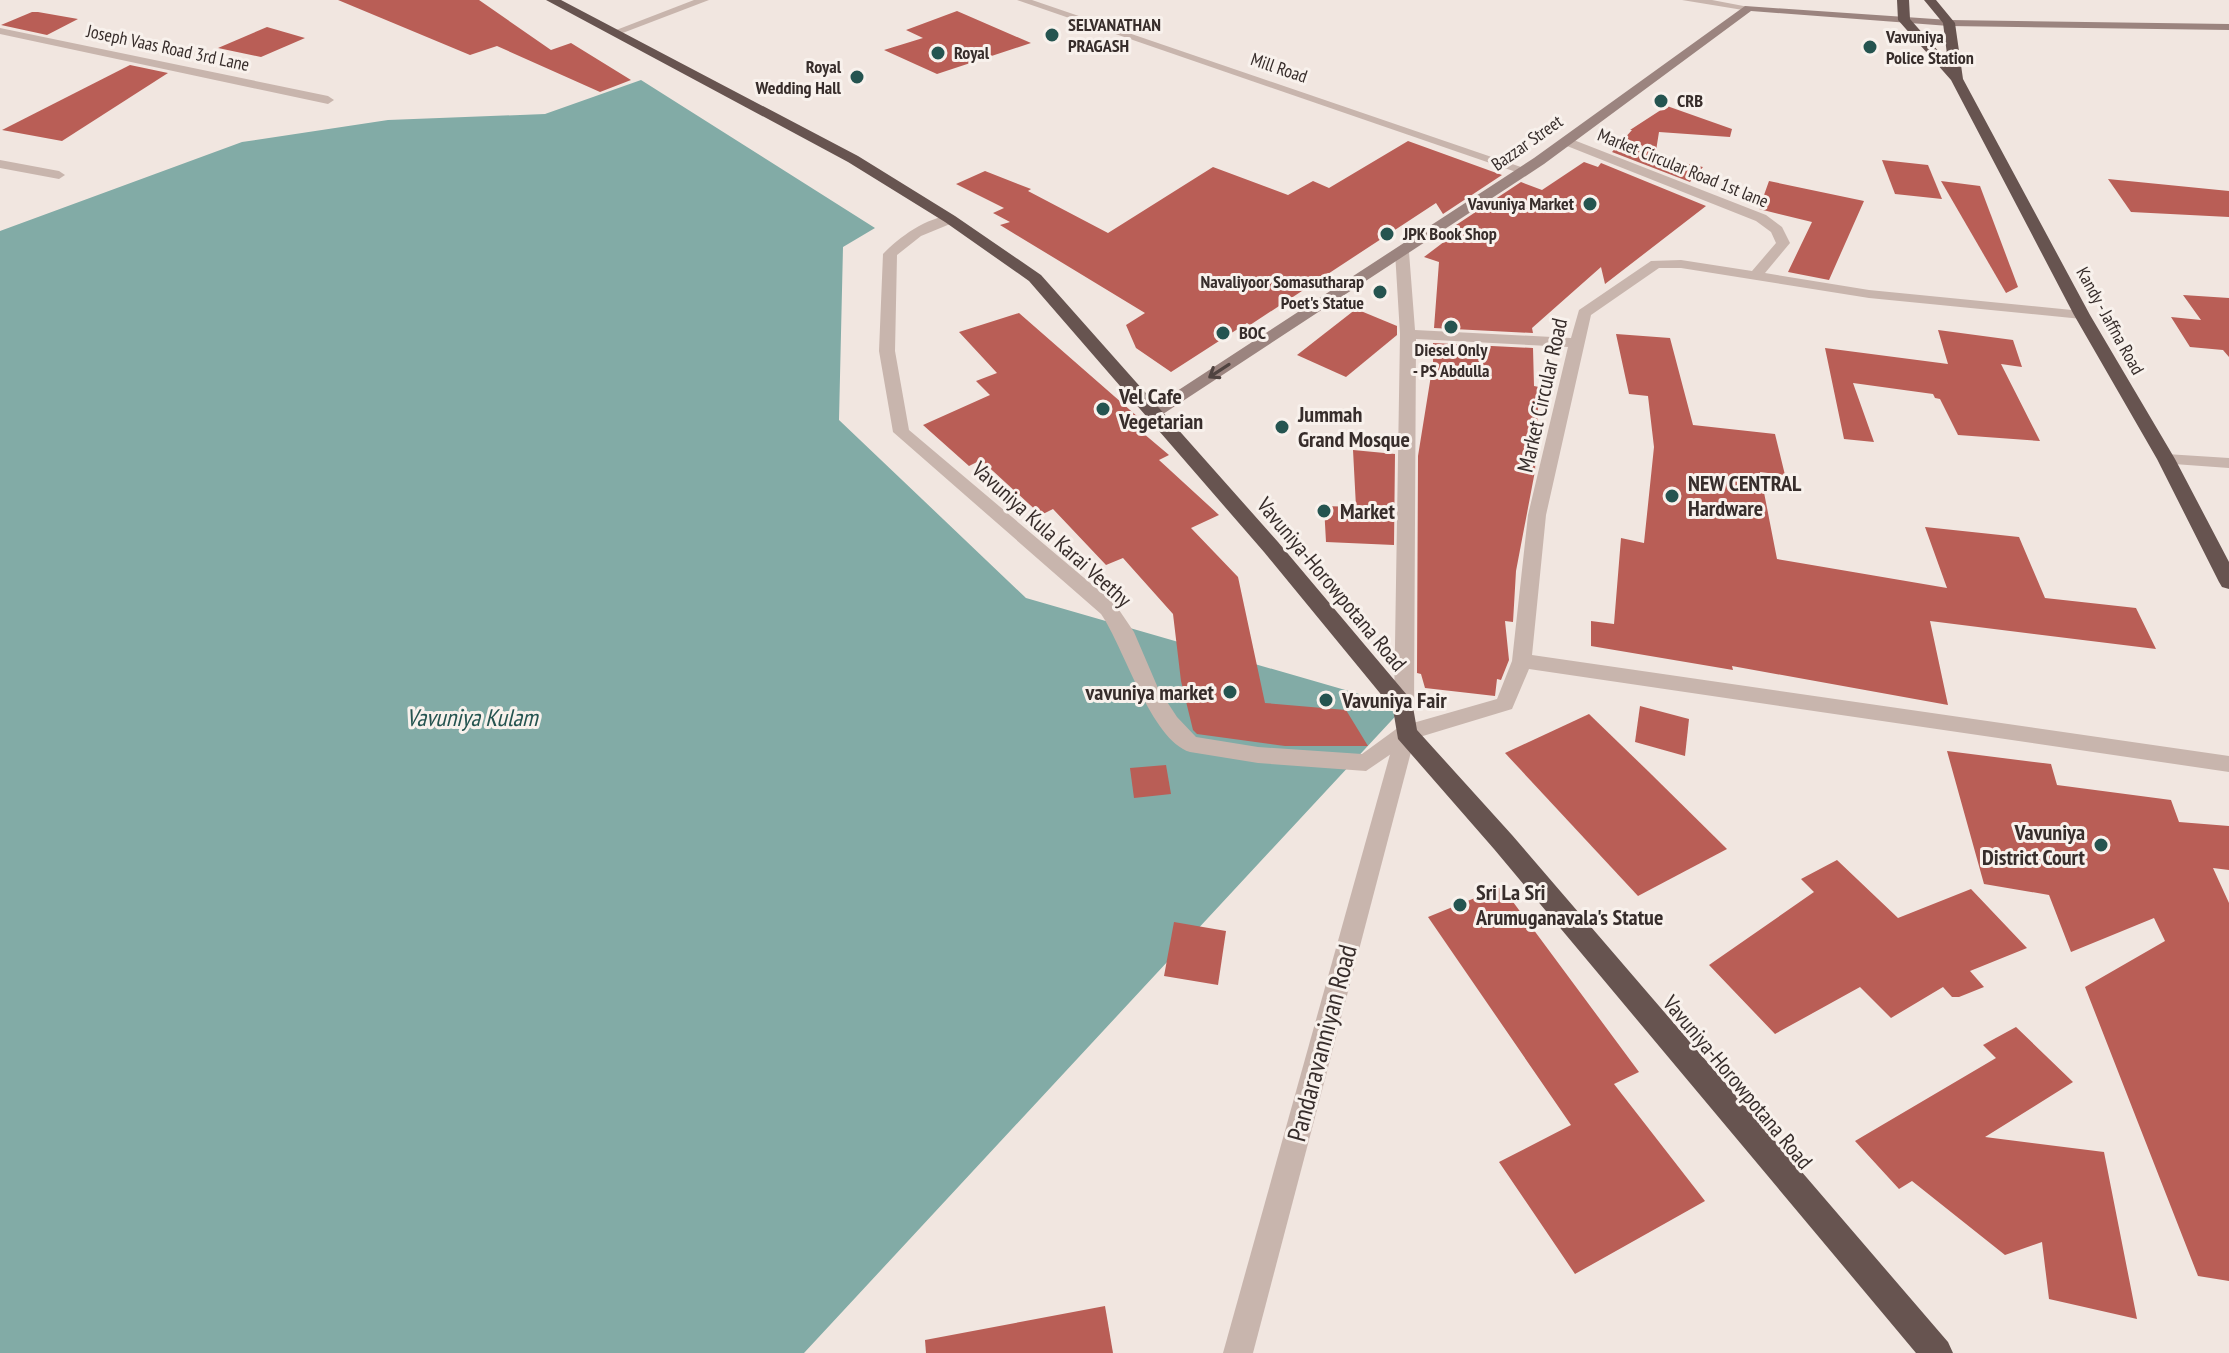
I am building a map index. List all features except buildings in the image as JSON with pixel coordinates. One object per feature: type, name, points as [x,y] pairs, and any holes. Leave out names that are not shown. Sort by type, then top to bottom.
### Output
[{"type":"highway","name":"Vavuniya-Horowpotana Road","points":[[552,0],[853,159],[950,219],[1035,278],[1271,547],[1404,707]]},
{"type":"highway","points":[[1903,0],[1904,20]]},
{"type":"highway","points":[[1930,0],[1949,23]]},
{"type":"highway","name":"Kandy - Jaffna Road","points":[[1904,20],[1957,79],[2082,315],[2166,459],[2229,582]]},
{"type":"highway","name":"Kandy - Jaffna Road","points":[[1949,23],[1957,79]]},
{"type":"highway","points":[[1404,707],[1406,733]]},
{"type":"highway","name":"Vavuniya-Horowpotana Road","points":[[1406,733],[1503,842],[1937,1353]]},
{"type":"main road","name":"Bazzar Street","points":[[1154,413],[1524,170],[1749,8]]},
{"type":"main road","points":[[1749,8],[1949,23],[2229,27]]},
{"type":"street","points":[[616,32],[704,0]]},
{"type":"street","name":"Mill Road","points":[[1022,0],[1524,170]]},
{"type":"street","points":[[1687,0],[1749,8]]},
{"type":"street","name":"Joseph Vaas Road 3rd Lane","points":[[0,31],[328,100]]},
{"type":"street","name":"Market Circular Road 1st lane","points":[[1566,141],[1761,218],[1777,230],[1783,243],[1757,274]]},
{"type":"street","points":[[0,164],[59,175]]},
{"type":"street","name":"Vavuniya Kula Karai Veethy","points":[[950,219],[916,233],[890,254],[887,351],[901,432],[1108,609],[1124,632],[1149,691],[1170,723],[1190,744],[1258,755],[1366,763],[1406,733]]},
{"type":"street","points":[[1402,252],[1408,334],[1404,707]]},
{"type":"street","name":"Market Circular Road","points":[[1406,733],[1505,704],[1522,661],[1537,515],[1584,313],[1656,264],[1681,264],[1757,274],[1869,294],[2082,315]]},
{"type":"street","points":[[1408,334],[1579,343]]},
{"type":"street","points":[[2166,459],[2229,463]]},
{"type":"street","points":[[1522,661],[2229,764]]},
{"type":"street","name":"Pandaravanniyan Road","points":[[1238,1353],[1406,733]]},
{"type":"water","name":"Vavuniya Kulam","points":[[641,80],[875,228],[843,247],[839,420],[1026,598],[1404,707],[804,1353],[0,1353],[0,231],[242,142],[388,120],[545,114]]},
{"type":"place","name":"SELVANATHAN PRAGASH","points":[[1052,35]]},
{"type":"place","name":"Vavuniya Police Station","points":[[1870,47]]},
{"type":"place","name":"Royal","points":[[938,53]]},
{"type":"place","name":"Royal Wedding Hall","points":[[857,77]]},
{"type":"place","name":"CRB","points":[[1661,101]]},
{"type":"place","name":"Vavuniya Market","points":[[1590,204]]},
{"type":"place","name":"JPK Book Shop","points":[[1387,234]]},
{"type":"place","name":"Navaliyoor Somasutharap Poet's Statue","points":[[1380,292]]},
{"type":"place","name":"Diesel Only - PS Abdulla","points":[[1451,327]]},
{"type":"place","name":"BOC","points":[[1223,333]]},
{"type":"place","name":"Vel Cafe Vegetarian","points":[[1103,409]]},
{"type":"place","name":"Jummah Grand Mosque","points":[[1282,427]]},
{"type":"place","name":"NEW CENTRAL Hardware","points":[[1672,496]]},
{"type":"place","name":"Market","points":[[1324,511]]},
{"type":"place","name":"vavuniya market","points":[[1230,692]]},
{"type":"place","name":"Vavuniya Fair","points":[[1326,700]]},
{"type":"place","name":"Vavuniya District Court","points":[[2101,845]]},
{"type":"place","name":"Sri La Sri Arumuganavala's Statue","points":[[1460,905]]}]
